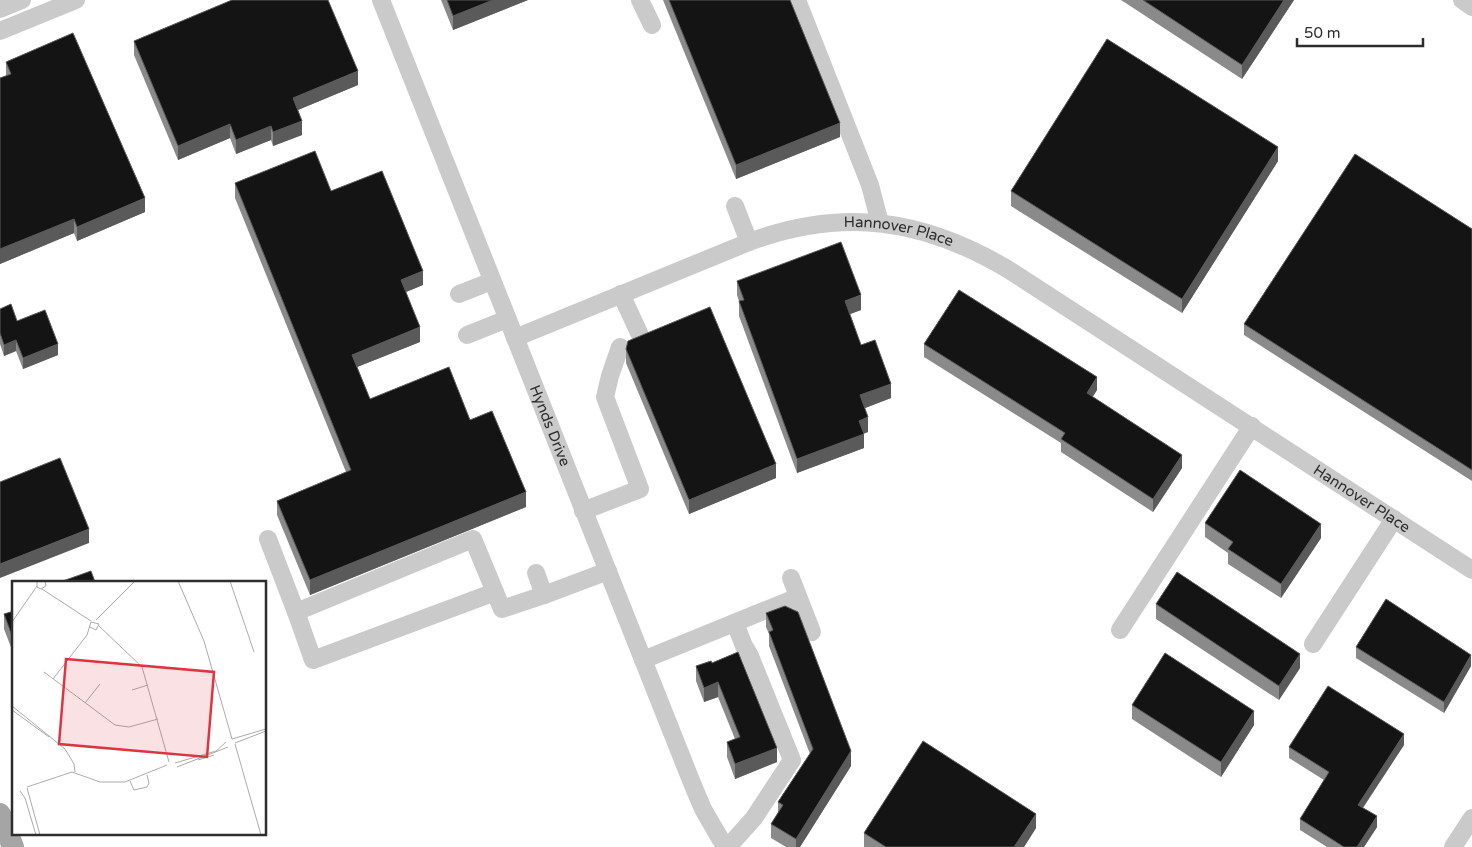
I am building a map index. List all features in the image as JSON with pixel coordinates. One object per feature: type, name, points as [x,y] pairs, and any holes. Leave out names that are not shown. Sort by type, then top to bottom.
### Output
[{"type":"main road","points":[[0,814],[13,847]]},
{"type":"street","points":[[0,10],[22,0]]},
{"type":"street","points":[[0,31],[76,0]]},
{"type":"street","name":"Hynds Drive","points":[[381,0],[692,783],[703,809],[727,847]]},
{"type":"street","points":[[640,0],[652,25]]},
{"type":"street","points":[[797,0],[870,185],[880,223]]},
{"type":"street","points":[[1462,0],[1472,7]]},
{"type":"street","points":[[735,206],[749,242]]},
{"type":"street","name":"Hannover Place","points":[[514,338],[768,235],[809,226],[847,222],[900,226],[938,236],[990,258],[1472,570]]},
{"type":"street","points":[[459,294],[492,281]]},
{"type":"street","points":[[621,294],[640,335]]},
{"type":"street","points":[[467,335],[507,319]]},
{"type":"street","points":[[583,511],[640,489],[605,397],[620,347]]},
{"type":"street","points":[[1120,630],[1252,426]]},
{"type":"street","points":[[1312,644],[1394,519]]},
{"type":"street","points":[[268,539],[313,660],[495,592]]},
{"type":"street","points":[[296,612],[473,539],[502,608],[544,595],[608,571]]},
{"type":"street","points":[[536,573],[544,595]]},
{"type":"street","points":[[791,578],[812,632]]},
{"type":"street","points":[[643,660],[798,597]]},
{"type":"street","points":[[727,847],[754,818],[792,760],[735,623]]},
{"type":"street","points":[[1454,847],[1472,818]]},
{"type":"building","points":[[232,0],[328,0],[358,71],[293,98],[302,121],[273,132],[271,126],[236,140],[230,124],[178,146],[134,41]]},
{"type":"building","points":[[447,0],[493,0],[453,16]]},
{"type":"building","points":[[669,0],[790,0],[840,123],[736,165]]},
{"type":"building","points":[[1143,0],[1284,0],[1242,65]]},
{"type":"building","points":[[73,33],[145,198],[77,227],[74,219],[0,249],[0,78],[11,74],[6,62]]},
{"type":"building","points":[[1107,39],[1278,147],[1182,299],[1011,191]]},
{"type":"building","points":[[315,151],[331,191],[382,171],[423,271],[401,280],[420,327],[352,355],[370,399],[449,367],[470,420],[492,411],[526,492],[310,580],[277,501],[351,470],[235,183]]},
{"type":"building","points":[[1355,154],[1472,229],[1472,470],[1244,324]]},
{"type":"building","points":[[841,242],[861,295],[845,301],[861,345],[875,340],[891,384],[860,395],[868,417],[859,421],[864,434],[797,459],[739,301],[744,300],[737,281]]},
{"type":"building","points":[[959,290],[1097,377],[1087,393],[1182,455],[1153,499],[1061,439],[1065,433],[924,344]]},
{"type":"building","points":[[11,304],[17,321],[45,310],[58,344],[23,358],[16,340],[4,345],[0,333],[0,309]]},
{"type":"building","points":[[710,307],[776,464],[689,500],[626,349],[628,341]]},
{"type":"building","points":[[60,458],[89,529],[0,564],[0,482]]},
{"type":"building","points":[[1240,470],[1321,524],[1281,584],[1228,549],[1233,542],[1205,523]]},
{"type":"building","points":[[91,571],[95,581],[63,581]]},
{"type":"building","points":[[1177,572],[1300,654],[1279,686],[1156,604]]},
{"type":"building","points":[[1386,599],[1471,655],[1444,702],[1356,647]]},
{"type":"building","points":[[785,606],[798,612],[851,751],[796,839],[771,824],[783,805],[778,802],[813,749],[769,632],[773,630],[766,613]]},
{"type":"building","points":[[12,612],[12,636],[4,614]]},
{"type":"building","points":[[738,652],[777,748],[735,764],[727,742],[740,737],[718,682],[704,688],[696,666],[711,661],[712,663]]},
{"type":"building","points":[[1165,653],[1254,711],[1221,762],[1132,705]]},
{"type":"building","points":[[1328,686],[1404,734],[1358,805],[1377,816],[1357,847],[1344,847],[1300,819],[1329,772],[1289,747]]},
{"type":"building","points":[[923,741],[1036,814],[1014,847],[886,847],[864,833]]}]
